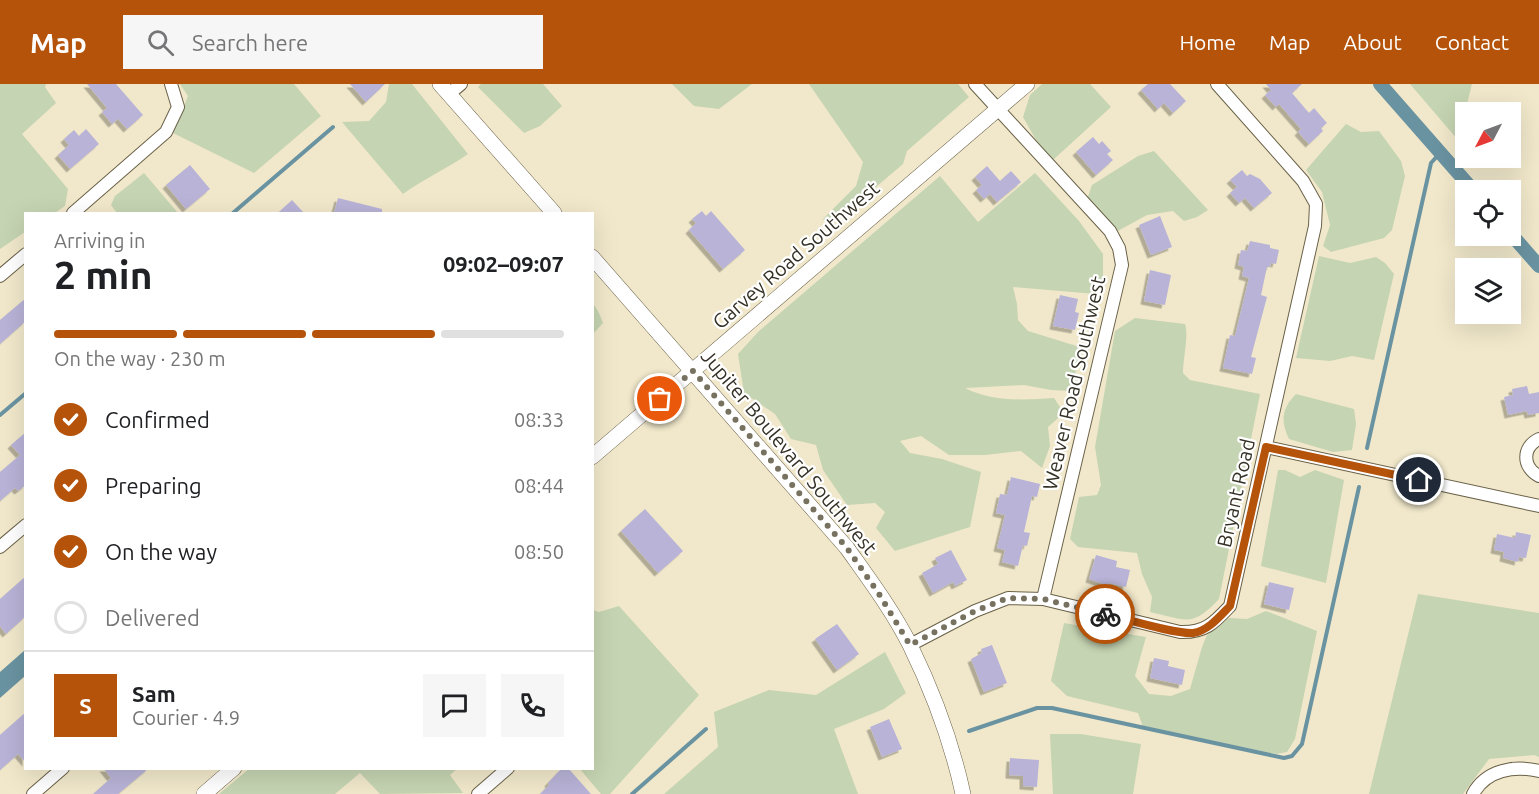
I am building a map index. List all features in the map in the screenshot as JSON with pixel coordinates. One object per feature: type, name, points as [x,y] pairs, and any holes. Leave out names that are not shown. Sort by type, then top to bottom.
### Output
[{"type":"street","points":[[73,212],[166,132],[178,107],[171,84]]},
{"type":"street","name":"Weaver Road Southwest","points":[[975,84],[1110,231],[1119,248],[1122,265],[1043,599]]},
{"type":"street","name":"Garvey Road Southwest","points":[[594,455],[1027,84]]},
{"type":"street","name":"Bryant Road","points":[[910,645],[975,611],[1008,598],[1043,599],[1180,632],[1194,633],[1214,623],[1230,606],[1316,226],[1316,204],[1303,182],[1217,84]]},
{"type":"street","points":[[450,87],[553,212]]},
{"type":"street","points":[[0,276],[24,256]]},
{"type":"street","name":"Jupiter Boulevard Southwest","points":[[594,259],[847,548],[879,594],[910,645],[957,766],[963,794]]},
{"type":"street","points":[[1539,439],[1530,445],[1526,456],[1529,468],[1539,476]]},
{"type":"street","points":[[1266,447],[1539,506]]},
{"type":"street","points":[[0,547],[24,527]]},
{"type":"street","points":[[1473,794],[1477,787],[1492,774],[1525,768],[1539,771]]},
{"type":"street","points":[[33,794],[61,770]]},
{"type":"street","points":[[204,794],[232,770]]},
{"type":"street","points":[[478,794],[506,770]]},
{"type":"green space","points":[[0,84],[46,84],[45,87],[56,103],[22,134],[68,189],[65,206],[56,212],[24,212],[24,233],[0,249]]},
{"type":"green space","points":[[180,84],[294,84],[321,116],[254,173],[173,133],[188,96]]},
{"type":"green space","points":[[389,84],[412,84],[468,154],[403,194],[342,122],[369,121],[386,102]]},
{"type":"green space","points":[[481,84],[543,84],[562,106],[540,126],[524,133],[478,87]]},
{"type":"green space","points":[[672,84],[752,84],[719,109],[694,106]]},
{"type":"green space","points":[[809,84],[958,84],[969,97],[907,151],[903,164],[830,226],[823,219],[856,186],[863,162]]},
{"type":"green space","points":[[1042,84],[1090,84],[1111,107],[1053,160],[1036,140],[1023,117],[1030,95]]},
{"type":"green space","points":[[1410,84],[1472,84],[1468,102],[1455,102],[1455,136]]},
{"type":"green space","points":[[1346,124],[1361,132],[1379,131],[1401,161],[1405,176],[1392,230],[1384,238],[1331,252],[1323,246],[1330,225],[1322,192],[1306,170]]},
{"type":"green space","points":[[1154,151],[1208,210],[1184,221],[1173,211],[1147,215],[1116,232],[1087,199],[1092,185],[1138,156]]},
{"type":"green space","points":[[144,173],[177,212],[116,212],[111,205],[115,196]]},
{"type":"green space","points":[[1035,173],[1079,221],[1103,254],[1103,285],[1096,294],[1013,287],[1018,320],[1028,331],[1083,348],[1070,391],[1024,385],[965,388],[997,398],[1054,398],[1064,413],[1048,427],[1050,446],[1042,468],[1021,451],[985,455],[949,455],[921,436],[900,441],[910,453],[942,459],[981,472],[970,527],[895,551],[876,528],[885,512],[875,503],[847,505],[823,470],[816,445],[791,439],[775,414],[744,393],[738,354],[758,332],[940,176],[978,222]]},
{"type":"green space","points":[[1319,256],[1350,263],[1376,257],[1385,263],[1394,274],[1374,360],[1352,356],[1330,361],[1296,358]]},
{"type":"green space","points":[[594,305],[599,313],[603,323],[594,333]]},
{"type":"green space","points":[[1135,318],[1185,324],[1183,373],[1190,380],[1260,394],[1219,599],[1195,618],[1181,619],[1150,612],[1152,597],[1142,574],[1137,553],[1078,547],[1070,539],[1079,497],[1097,495],[1101,485],[1095,447],[1115,331]]},
{"type":"green space","points":[[1296,394],[1354,409],[1356,424],[1352,450],[1333,452],[1289,439],[1284,426],[1284,415],[1288,404]]},
{"type":"green space","points":[[1278,470],[1285,470],[1300,477],[1315,470],[1344,480],[1326,583],[1261,566]]},
{"type":"green space","points":[[1418,594],[1539,613],[1539,757],[1534,755],[1489,759],[1463,794],[1369,794]]},
{"type":"green space","points":[[619,606],[699,695],[610,794],[601,794],[581,770],[594,770],[594,610],[599,612]]},
{"type":"green space","points":[[1266,611],[1317,631],[1295,739],[1287,752],[1276,754],[1143,727],[1138,713],[1067,696],[1051,681],[1064,623],[1146,637],[1135,676],[1149,694],[1171,696],[1190,689],[1207,635],[1229,618],[1247,619]]},
{"type":"green space","points":[[885,652],[906,693],[884,709],[834,729],[858,794],[664,794],[718,747],[714,712],[769,690],[816,695]]},
{"type":"green space","points":[[1050,734],[1081,734],[1141,744],[1133,794],[1053,794]]},
{"type":"green space","points":[[248,770],[456,770],[450,775],[463,793],[380,794],[360,773],[335,794],[219,794]]},
{"type":"water","points":[[24,651],[24,677],[0,698],[0,672]]},
{"type":"building","points":[[87,84],[116,84],[143,115],[127,129],[118,119],[112,124],[102,112],[107,108]]},
{"type":"building","points":[[350,84],[385,84],[366,102]]},
{"type":"building","points":[[1148,84],[1170,84],[1186,101],[1173,113],[1164,103],[1158,109],[1141,90]]},
{"type":"building","points":[[1266,84],[1302,84],[1292,93],[1309,113],[1314,108],[1327,123],[1321,128],[1323,131],[1309,144],[1298,132],[1301,129],[1279,104],[1276,107],[1265,95],[1271,90]]},
{"type":"building","points":[[86,129],[99,144],[70,169],[58,155],[69,145],[64,139],[74,130],[79,136]]},
{"type":"building","points":[[1093,137],[1099,144],[1102,141],[1111,151],[1107,154],[1113,160],[1096,175],[1076,152]]},
{"type":"building","points":[[190,165],[210,189],[186,209],[166,185]]},
{"type":"building","points":[[987,166],[1000,181],[1011,171],[1021,182],[997,202],[990,194],[984,199],[976,190],[982,185],[975,177]]},
{"type":"building","points":[[1242,170],[1247,176],[1250,174],[1260,179],[1272,193],[1254,208],[1245,198],[1239,203],[1230,193],[1237,187],[1230,180]]},
{"type":"building","points":[[338,198],[382,209],[382,212],[334,212]]},
{"type":"building","points":[[292,200],[303,212],[279,212]]},
{"type":"building","points":[[702,211],[706,216],[711,211],[745,250],[723,269],[689,230],[696,223],[692,219]]},
{"type":"building","points":[[1160,216],[1172,247],[1151,255],[1139,225]]},
{"type":"building","points":[[1250,241],[1270,245],[1270,248],[1279,250],[1276,264],[1271,263],[1270,267],[1267,267],[1261,295],[1267,297],[1251,357],[1256,358],[1252,374],[1223,368],[1230,335],[1235,336],[1249,278],[1242,276],[1244,267],[1238,265],[1241,250],[1247,251]]},
{"type":"building","points":[[1150,270],[1171,275],[1165,305],[1144,301]]},
{"type":"building","points":[[1060,295],[1078,299],[1075,312],[1079,313],[1075,330],[1053,326]]},
{"type":"building","points":[[24,300],[24,323],[0,344],[0,320]]},
{"type":"building","points":[[1527,386],[1529,394],[1539,392],[1539,413],[1528,415],[1527,411],[1508,415],[1504,397],[1513,395],[1512,389]]},
{"type":"building","points":[[24,434],[24,486],[18,491],[15,488],[0,501],[0,472],[20,455],[11,445]]},
{"type":"building","points":[[1011,477],[1040,484],[1037,497],[1032,496],[1024,532],[1030,533],[1027,546],[1023,545],[1018,566],[1002,562],[1005,550],[997,548],[1005,515],[996,513],[1000,494],[1007,495]]},
{"type":"building","points":[[645,509],[683,551],[658,573],[621,531]]},
{"type":"building","points":[[1516,532],[1531,535],[1526,558],[1519,557],[1518,562],[1503,558],[1504,552],[1494,550],[1497,534],[1515,538]]},
{"type":"building","points":[[951,550],[967,580],[955,586],[953,582],[933,593],[922,573],[938,564],[935,558]]},
{"type":"building","points":[[1096,555],[1117,561],[1116,567],[1130,570],[1126,587],[1109,583],[1109,586],[1089,579]]},
{"type":"building","points":[[24,578],[24,618],[6,634],[0,626],[0,599]]},
{"type":"building","points":[[1269,582],[1294,588],[1289,610],[1264,604]]},
{"type":"building","points":[[837,624],[859,654],[837,670],[815,639]]},
{"type":"building","points":[[992,645],[1007,683],[984,692],[971,659],[982,653],[981,649]]},
{"type":"building","points":[[1154,658],[1169,661],[1168,666],[1185,670],[1182,685],[1150,678]]},
{"type":"building","points":[[24,714],[24,761],[18,754],[0,770],[0,735]]},
{"type":"building","points":[[889,719],[902,749],[882,757],[870,727]]},
{"type":"building","points":[[1010,758],[1039,760],[1037,787],[1023,786],[1023,776],[1009,775]]},
{"type":"building","points":[[105,770],[147,770],[118,794],[93,794],[111,778]]},
{"type":"building","points":[[560,770],[570,770],[591,794],[540,794],[549,785],[548,783]]},
{"type":"waterway","points":[[1380,84],[1464,180]]},
{"type":"waterway","points":[[234,212],[333,127]]},
{"type":"waterway","points":[[1367,448],[1431,163],[1440,153]]},
{"type":"waterway","points":[[1521,246],[1539,266]]},
{"type":"waterway","points":[[0,415],[24,395]]},
{"type":"waterway","points":[[969,731],[1037,708],[1052,708],[1284,758],[1292,756],[1302,744],[1359,487]]},
{"type":"waterway","points":[[632,794],[706,729]]},
{"type":"way so far","points":[[660,399],[693,371],[847,548],[910,645],[975,611],[1008,598],[1043,599],[1105,614]]},
{"type":"route","points":[[1105,614],[1180,632],[1194,633],[1214,623],[1230,606],[1266,447],[1419,480]]}]
